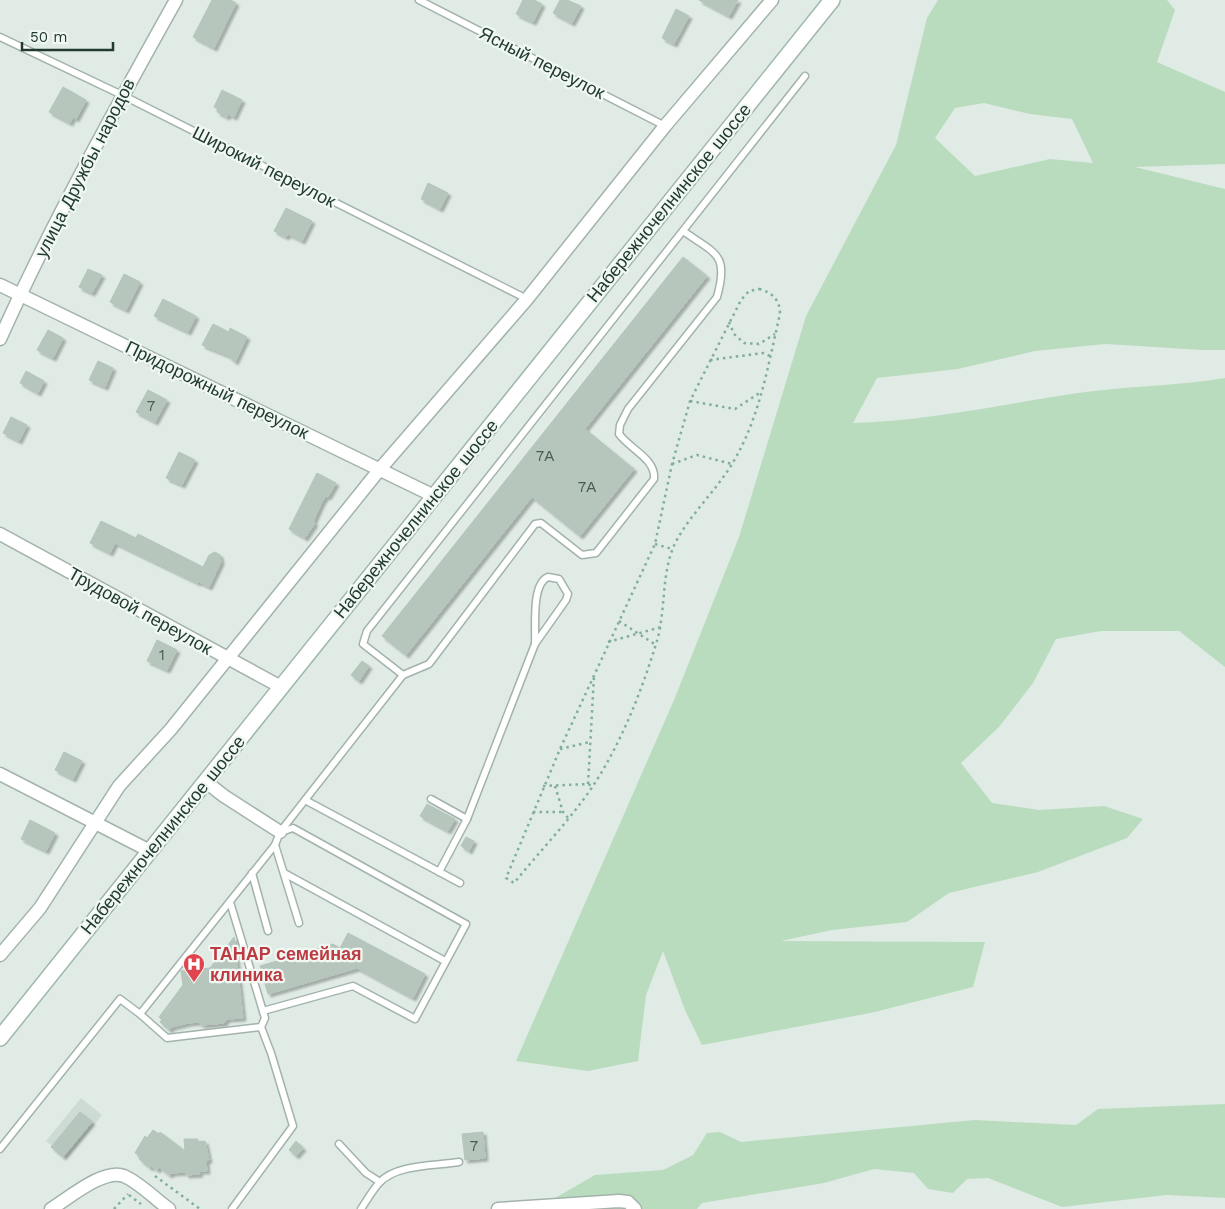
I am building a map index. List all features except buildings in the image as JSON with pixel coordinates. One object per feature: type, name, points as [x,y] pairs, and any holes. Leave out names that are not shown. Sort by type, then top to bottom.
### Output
[{"type":"main road","name":"Набережночелнинское шоссе","points":[[3,1029],[206,782],[832,0]]},
{"type":"street","name":"улица Дружбы народов","points":[[0,339],[20,295],[122,96],[176,0]]},
{"type":"street","points":[[0,955],[40,908],[119,786],[171,729],[380,469],[526,299],[665,126],[772,0]]},
{"type":"street","name":"Придорожный переулок","points":[[0,285],[434,496]]},
{"type":"street","name":"Трудовой переулок","points":[[0,534],[281,688]]},
{"type":"street","points":[[0,774],[150,851]]},
{"type":"street","points":[[206,782],[224,796],[280,832]]},
{"type":"street","points":[[52,1209],[98,1179],[115,1174],[132,1180],[169,1209]]},
{"type":"street","points":[[498,1209],[619,1201],[628,1202],[635,1209]]},
{"type":"lane","name":"Ясный переулок","points":[[419,0],[665,126]]},
{"type":"lane","name":"Широкий переулок","points":[[0,37],[122,96],[526,299]]},
{"type":"lane","points":[[403,675],[363,644],[367,631],[805,76]]},
{"type":"lane","points":[[140,1014],[275,845],[280,832],[403,675],[429,664],[535,524],[541,523],[582,555],[596,554],[654,479],[655,470],[651,462],[628,446],[619,434],[620,425],[628,409],[717,297],[723,275],[722,264],[715,253],[683,231]]},
{"type":"lane","points":[[439,872],[467,819],[535,644],[566,600],[566,589],[554,577],[543,579],[537,589],[535,644]]},
{"type":"lane","points":[[431,799],[467,819]]},
{"type":"lane","points":[[305,800],[460,883]]},
{"type":"lane","points":[[263,1010],[353,986],[415,1019],[466,924],[294,828],[280,832]]},
{"type":"lane","points":[[275,845],[299,923]]},
{"type":"lane","points":[[252,873],[268,931]]},
{"type":"lane","points":[[284,873],[445,962]]},
{"type":"lane","points":[[230,902],[263,1010],[264,1024],[261,1027]]},
{"type":"lane","points":[[0,1149],[120,999],[167,1038],[261,1027]]},
{"type":"lane","points":[[232,1209],[293,1126],[261,1027]]},
{"type":"lane","points":[[339,1144],[366,1174],[380,1182]]},
{"type":"lane","points":[[361,1209],[380,1182],[388,1176],[405,1170],[458,1162]]},
{"type":"path","points":[[759,289],[768,291],[780,306],[776,334],[762,392],[747,439],[715,491],[678,536],[672,549],[668,565],[661,627],[656,645],[640,692],[615,748],[592,786],[514,883],[506,878],[543,786],[655,544],[672,464],[690,401],[729,322],[741,300],[749,291],[759,289]]},
{"type":"path","points":[[729,322],[734,334],[744,343],[759,344],[776,334]]},
{"type":"path","points":[[710,360],[762,353],[770,356]]},
{"type":"path","points":[[690,401],[735,409],[762,392]]},
{"type":"path","points":[[672,464],[697,456],[732,464]]},
{"type":"path","points":[[655,544],[672,549]]},
{"type":"path","points":[[619,621],[656,645]]},
{"type":"path","points":[[608,642],[661,627]]},
{"type":"path","points":[[588,784],[594,674]]},
{"type":"path","points":[[560,749],[590,742]]},
{"type":"path","points":[[543,786],[588,784],[592,786]]},
{"type":"path","points":[[555,786],[563,812],[568,818]]},
{"type":"path","points":[[533,812],[563,812]]},
{"type":"path","points":[[155,1176],[200,1209]]},
{"type":"path","points":[[114,1209],[128,1194],[148,1209]]},
{"type":"shaded area","points":[[81,1098],[102,1115],[67,1158],[46,1141]]},
{"type":"green space","points":[[938,0],[1167,0],[1175,10],[1157,62],[1225,92],[1225,164],[1135,167],[1225,189],[1225,350],[1106,344],[1035,351],[958,369],[877,378],[853,423],[938,416],[1078,393],[1225,378],[1225,667],[1179,631],[1101,631],[1056,639],[1033,683],[999,727],[961,763],[992,803],[1039,810],[1104,806],[1143,819],[1127,838],[1038,872],[949,893],[907,922],[832,930],[781,941],[985,942],[973,987],[875,1012],[702,1045],[685,1010],[663,951],[646,995],[638,1061],[588,1071],[516,1061],[674,700],[739,537],[806,316],[896,145],[927,18]],"holes":[[[984,103],[1030,114],[1072,119],[1093,163],[1050,159],[975,176],[935,138],[955,108]]]},
{"type":"green space","points":[[1225,1104],[1225,1198],[1167,1195],[1062,1207],[988,1178],[967,1179],[953,1193],[928,1189],[914,1173],[874,1169],[824,1183],[702,1203],[697,1209],[536,1209],[595,1175],[663,1170],[693,1155],[707,1133],[720,1132],[741,1142],[975,1120],[1076,1125],[1098,1109]]},
{"type":"place","name":"ТАНАР семейная клиника","points":[[194,983]]}]
